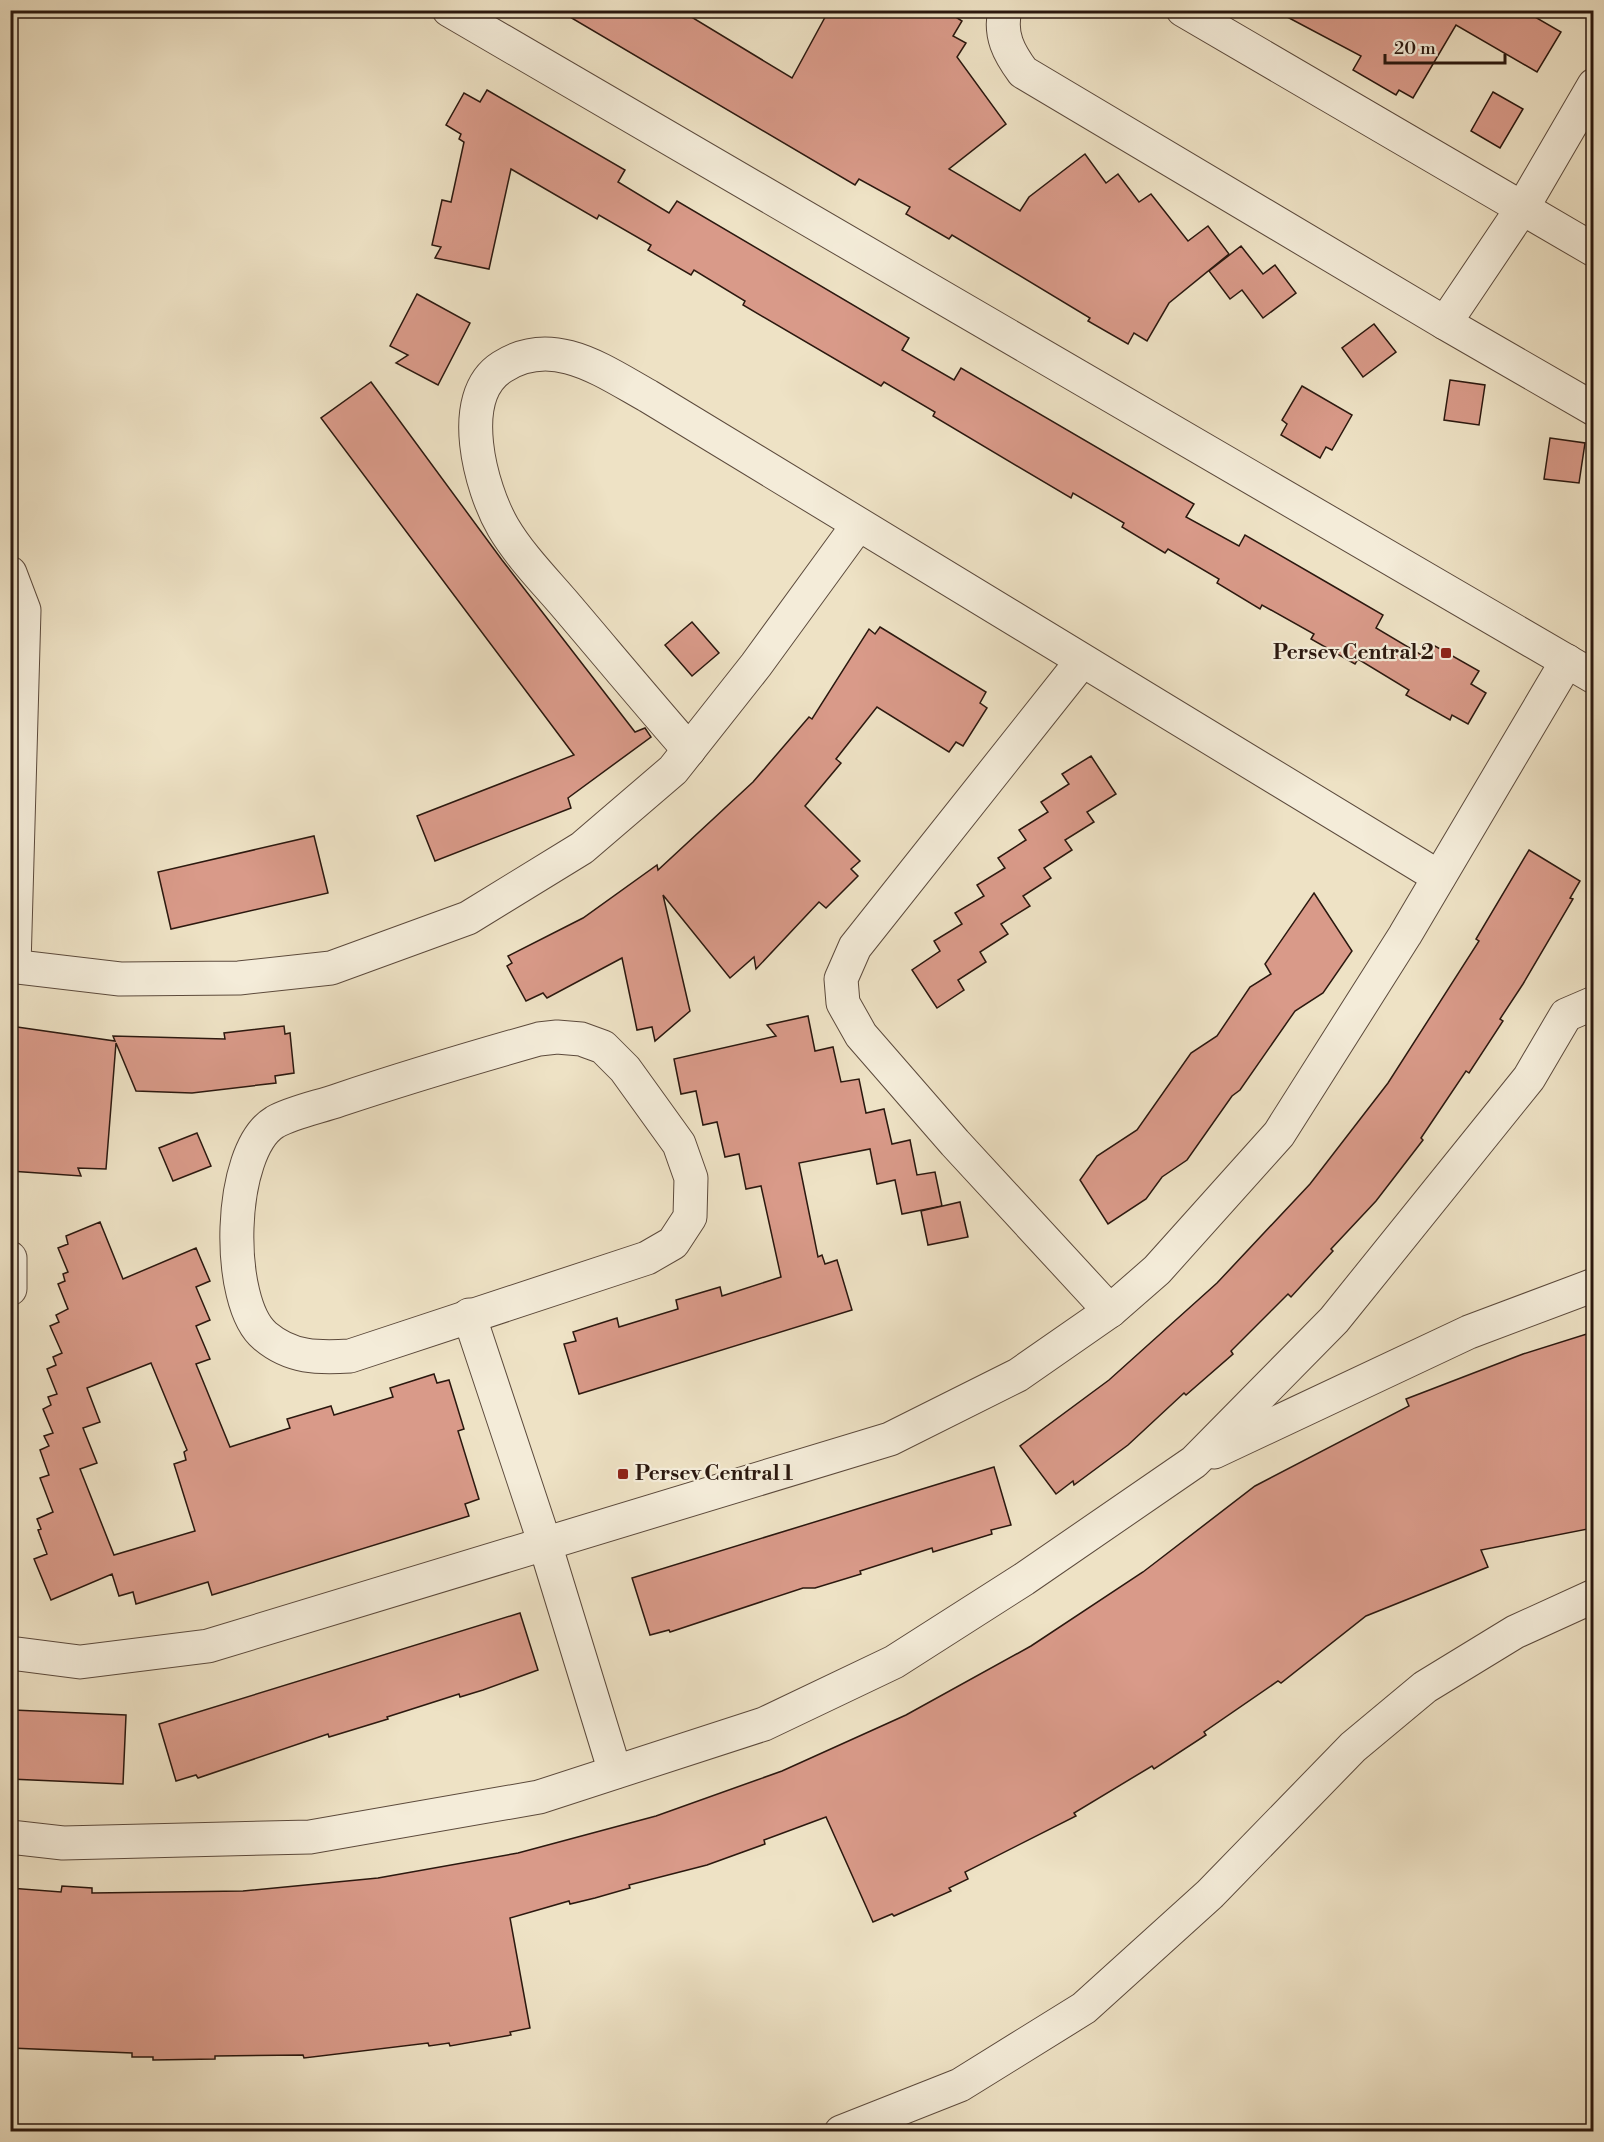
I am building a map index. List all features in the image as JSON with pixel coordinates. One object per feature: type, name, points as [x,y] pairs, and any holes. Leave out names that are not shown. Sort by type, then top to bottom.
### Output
[{"type":"street","points":[[10,1653],[80,1662],[208,1646],[890,1439],[1018,1375],[1110,1311],[1157,1270],[1279,1134],[1439,877],[1580,669],[449,10]]},
{"type":"street","points":[[1005,10],[1002,22],[1007,49],[1023,72],[1444,323],[1593,409]]},
{"type":"street","points":[[1183,10],[1593,250]]},
{"type":"street","points":[[1444,323],[1523,207],[1593,85]]},
{"type":"street","points":[[688,750],[528,561],[503,527],[486,488],[476,449],[477,410],[487,382],[501,367],[534,354],[561,354],[585,361],[648,396],[1439,877]]},
{"type":"street","points":[[10,573],[24,610],[12,966],[120,979],[238,978],[331,968],[468,918],[582,848],[673,770],[756,665],[858,525]]},
{"type":"street","points":[[1082,661],[855,947],[842,979],[843,1003],[861,1035],[955,1143],[1110,1311]]},
{"type":"street","points":[[1194,1462],[1334,1320],[1529,1078],[1566,1015],[1593,1003]]},
{"type":"street","points":[[539,1039],[581,1039],[603,1047],[625,1069],[679,1144],[691,1178],[690,1217],[673,1243],[647,1258],[469,1315],[350,1356],[322,1358],[294,1354],[263,1335],[246,1304],[237,1252],[238,1194],[246,1162],[258,1138],[275,1122],[404,1078],[539,1039]]},
{"type":"street","points":[[10,1258],[10,1288]]},
{"type":"street","points":[[10,1837],[63,1843],[310,1837],[539,1797],[764,1724],[894,1662],[1024,1580],[1194,1462],[1468,1332],[1593,1285]]},
{"type":"street","points":[[469,1315],[545,1544],[615,1772]]},
{"type":"street","points":[[841,2132],[960,2085],[1084,2008],[1210,1894],[1353,1747],[1425,1687],[1515,1632],[1593,1596]]},
{"type":"building","points":[[558,10],[680,10],[792,78],[829,10],[945,10],[962,21],[953,36],[966,43],[957,57],[1006,124],[949,169],[1020,211],[1029,197],[1085,154],[1106,183],[1118,174],[1139,202],[1151,194],[1188,241],[1208,226],[1229,254],[1169,303],[1147,341],[1134,333],[1128,344],[1088,321],[1090,318],[952,235],[949,239],[906,214],[910,207],[859,179],[855,185]]},
{"type":"building","points":[[1274,10],[1523,10],[1561,32],[1537,72],[1456,25],[1413,98],[1399,90],[1396,95],[1353,70],[1361,56]]},
{"type":"building","points":[[487,90],[625,170],[618,182],[669,213],[677,201],[909,338],[902,350],[954,380],[961,368],[1194,504],[1186,517],[1239,546],[1245,535],[1383,615],[1376,628],[1428,659],[1435,646],[1479,671],[1471,684],[1486,693],[1468,724],[1452,715],[1450,720],[1406,695],[1409,690],[1358,659],[1355,664],[1311,639],[1314,634],[1262,605],[1260,609],[1217,583],[1219,579],[1168,549],[1165,553],[1122,527],[1124,523],[1073,493],[1071,498],[933,416],[935,412],[884,382],[881,386],[743,305],[745,301],[694,270],[691,275],[648,250],[651,245],[599,215],[597,219],[511,169],[489,269],[435,258],[441,247],[432,245],[442,200],[451,202],[464,142],[459,139],[461,134],[446,125],[464,93],[480,102]]},
{"type":"building","points":[[1493,92],[1523,109],[1500,148],[1471,131]]},
{"type":"building","points":[[1241,246],[1263,274],[1275,265],[1296,293],[1263,318],[1242,290],[1230,299],[1209,271]]},
{"type":"building","points":[[417,294],[470,323],[438,385],[396,363],[408,355],[390,346]]},
{"type":"building","points":[[1374,324],[1396,352],[1363,377],[1342,348]]},
{"type":"building","points":[[1450,380],[1485,385],[1479,425],[1444,420]]},
{"type":"building","points":[[371,382],[502,560],[635,732],[645,728],[651,737],[568,798],[571,808],[435,861],[417,816],[574,755],[321,418]]},
{"type":"building","points":[[1302,386],[1352,415],[1332,450],[1326,447],[1320,458],[1281,435],[1287,424],[1282,420]]},
{"type":"building","points":[[1550,438],[1585,443],[1579,483],[1544,479]]},
{"type":"building","points":[[692,622],[719,653],[692,676],[665,645]]},
{"type":"building","points":[[880,627],[986,692],[980,703],[987,708],[963,746],[956,742],[949,752],[877,707],[836,759],[841,763],[805,806],[860,861],[851,869],[858,876],[826,908],[819,902],[756,969],[754,957],[730,978],[663,895],[690,1011],[655,1041],[652,1027],[637,1030],[622,958],[547,998],[543,993],[526,1001],[507,966],[512,963],[508,956],[583,918],[657,865],[658,870],[753,782],[809,717],[812,719],[869,629],[875,634]]},
{"type":"building","points":[[1091,756],[1116,794],[1087,812],[1094,822],[1065,840],[1072,850],[1044,868],[1051,878],[1023,896],[1030,906],[1001,924],[1008,934],[980,952],[986,962],[958,980],[964,990],[937,1008],[912,970],[940,951],[934,941],[962,924],[955,913],[984,896],[977,885],[1005,868],[998,858],[1026,840],[1019,830],[1048,812],[1041,802],[1069,784],[1062,774]]},
{"type":"building","points":[[314,836],[328,893],[171,929],[158,872]]},
{"type":"building","points":[[1529,850],[1580,881],[1570,898],[1573,899],[1500,1019],[1503,1021],[1469,1073],[1466,1071],[1421,1138],[1423,1140],[1376,1201],[1331,1249],[1333,1251],[1291,1297],[1288,1294],[1231,1351],[1233,1354],[1186,1395],[1184,1393],[1128,1445],[1074,1485],[1073,1481],[1056,1494],[1020,1446],[1109,1380],[1217,1283],[1310,1184],[1388,1083],[1479,941],[1476,939]]},
{"type":"building","points":[[1314,893],[1352,951],[1323,993],[1295,1011],[1240,1090],[1232,1096],[1187,1160],[1162,1177],[1146,1199],[1108,1224],[1080,1180],[1097,1156],[1137,1130],[1191,1053],[1217,1036],[1250,987],[1271,974],[1265,964]]},
{"type":"building","points":[[808,1016],[815,1051],[833,1047],[841,1082],[859,1079],[866,1113],[884,1109],[892,1144],[910,1140],[917,1175],[935,1172],[942,1206],[902,1214],[895,1180],[877,1184],[870,1149],[799,1163],[818,1257],[822,1255],[825,1264],[837,1260],[852,1310],[579,1394],[564,1344],[576,1341],[573,1332],[617,1318],[619,1327],[678,1309],[676,1300],[720,1287],[722,1296],[781,1277],[761,1186],[746,1189],[739,1154],[725,1157],[717,1122],[703,1125],[696,1091],[681,1094],[674,1059],[776,1036],[767,1025]]},
{"type":"building","points":[[10,1026],[115,1041],[113,1036],[225,1039],[224,1033],[284,1026],[285,1034],[290,1033],[294,1073],[275,1076],[276,1083],[192,1093],[136,1091],[116,1043],[106,1169],[78,1168],[81,1176],[10,1171]]},
{"type":"building","points":[[197,1133],[211,1166],[173,1181],[159,1148]]},
{"type":"building","points":[[960,1202],[968,1237],[928,1245],[921,1211]]},
{"type":"building","points":[[100,1222],[123,1279],[196,1248],[210,1281],[196,1287],[210,1320],[196,1326],[210,1359],[196,1364],[230,1447],[290,1428],[287,1419],[331,1406],[334,1415],[393,1397],[390,1388],[434,1374],[437,1383],[449,1380],[464,1429],[458,1431],[479,1499],[465,1504],[469,1516],[212,1595],[208,1582],[136,1604],[133,1592],[119,1596],[112,1574],[51,1600],[34,1559],[47,1554],[38,1530],[41,1529],[37,1519],[53,1512],[40,1478],[49,1475],[40,1450],[49,1446],[44,1436],[53,1433],[43,1409],[51,1405],[48,1397],[57,1394],[47,1369],[56,1365],[53,1357],[62,1353],[50,1326],[59,1322],[56,1315],[68,1309],[58,1284],[65,1281],[63,1274],[68,1272],[58,1248],[68,1244],[66,1236]],"holes":[[[151,1363],[187,1450],[184,1452],[186,1460],[174,1464],[195,1531],[114,1555],[80,1469],[97,1463],[83,1428],[100,1422],[87,1388]]]},
{"type":"building","points":[[1593,1332],[1593,1528],[1481,1550],[1488,1567],[1366,1616],[1281,1683],[1278,1681],[1204,1732],[1206,1735],[1154,1769],[1152,1766],[1074,1813],[1076,1816],[965,1872],[968,1879],[949,1888],[951,1891],[894,1916],[892,1914],[873,1922],[826,1817],[764,1840],[765,1844],[707,1865],[629,1885],[630,1888],[595,1898],[570,1904],[569,1901],[510,1918],[530,2028],[510,2032],[511,2035],[450,2046],[449,2043],[429,2046],[428,2043],[304,2058],[303,2055],[215,2056],[215,2059],[153,2060],[153,2057],[132,2057],[132,2053],[10,2048],[10,1888],[61,1892],[62,1886],[92,1888],[92,1893],[243,1891],[378,1878],[518,1853],[656,1816],[782,1771],[906,1715],[1031,1646],[1143,1572],[1255,1486],[1409,1406],[1406,1399],[1523,1354]]},
{"type":"building","points":[[994,1467],[1011,1525],[991,1530],[992,1534],[933,1552],[932,1548],[860,1571],[861,1574],[815,1588],[803,1588],[670,1632],[669,1630],[650,1635],[632,1578]]},
{"type":"building","points":[[520,1613],[538,1670],[483,1690],[460,1697],[459,1694],[329,1737],[328,1734],[198,1778],[196,1775],[176,1781],[159,1724]]},
{"type":"building","points":[[13,1710],[126,1715],[123,1784],[10,1779]]},
{"type":"place","name":"Persev Central 2","points":[[1446,653]]},
{"type":"place","name":"Persev Central 1","points":[[623,1474]]}]
